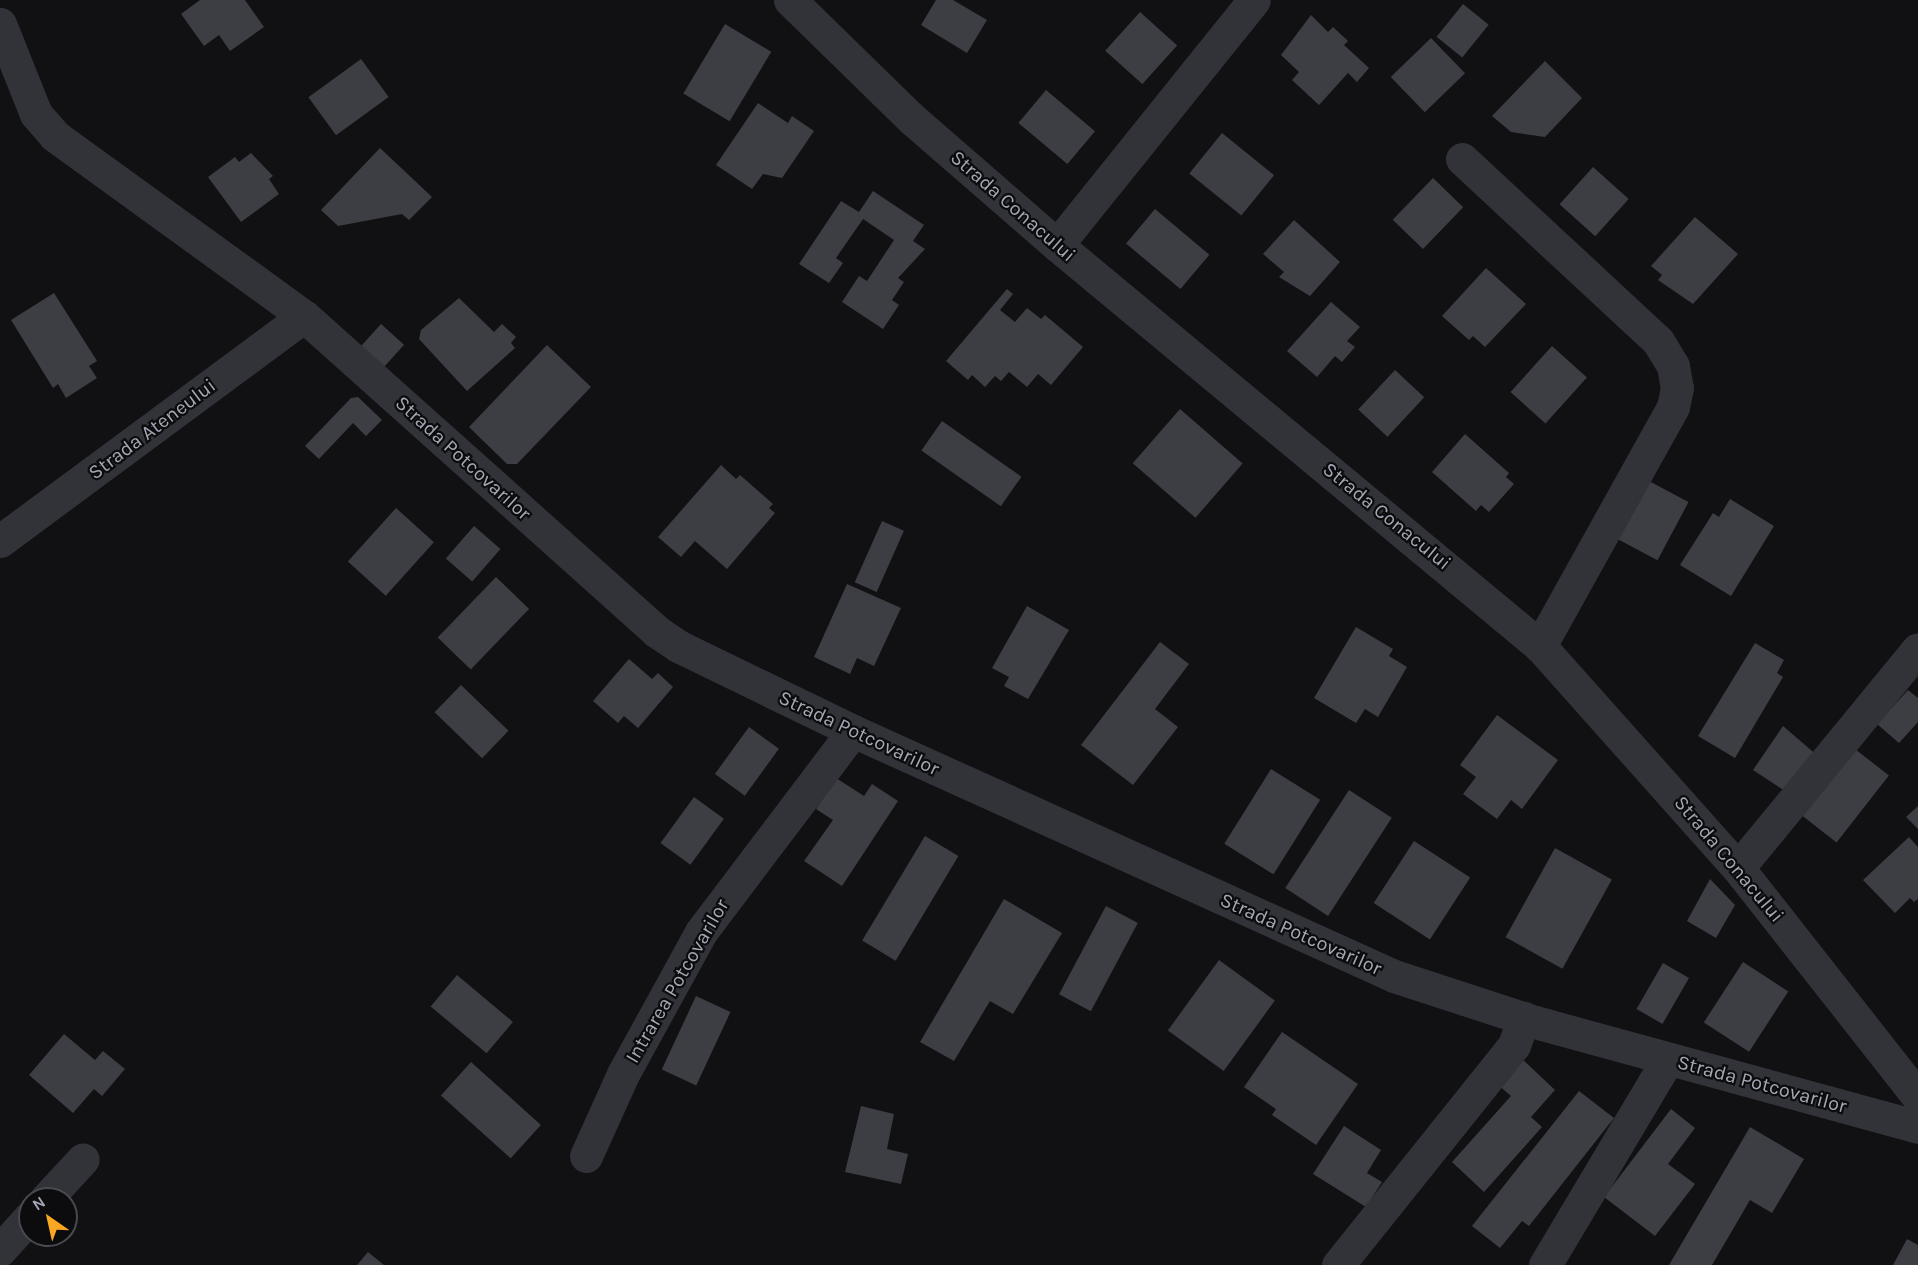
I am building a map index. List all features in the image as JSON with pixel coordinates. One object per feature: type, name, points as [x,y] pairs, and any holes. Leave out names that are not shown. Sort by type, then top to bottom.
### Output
[{"type":"street","name":"Strada Conacului","points":[[790,0],[912,119],[1057,245],[1540,646],[1738,868],[1918,1097]]},
{"type":"street","points":[[1057,245],[1254,0]]},
{"type":"street","name":"Strada Potcovarilor","points":[[0,24],[36,114],[55,136],[304,316],[656,631],[710,663],[853,731],[1394,976],[1524,1018],[1918,1127]]},
{"type":"street","points":[[1462,159],[1658,341],[1674,366],[1677,388],[1673,407],[1540,646]]},
{"type":"street","name":"Strada Ateneului","points":[[0,541],[304,316]]},
{"type":"street","points":[[1738,868],[1918,649]]},
{"type":"street","name":"Intrarea Potcovarilor","points":[[586,1156],[623,1074],[701,932],[853,731]]},
{"type":"street","points":[[1338,1265],[1514,1045],[1524,1018]]},
{"type":"street","points":[[1545,1265],[1668,1059]]},
{"type":"street","points":[[57,1187],[83,1160]]},
{"type":"street","points":[[0,1250],[18,1230]]},
{"type":"building","points":[[200,0],[245,0],[264,27],[230,51],[219,35],[204,46],[181,14]]},
{"type":"building","points":[[936,0],[953,0],[987,20],[967,53],[921,25]]},
{"type":"building","points":[[1463,4],[1489,25],[1462,57],[1437,37]]},
{"type":"building","points":[[1140,12],[1177,45],[1142,84],[1105,51]]},
{"type":"building","points":[[1311,15],[1328,32],[1333,27],[1348,41],[1344,45],[1369,68],[1357,82],[1348,73],[1319,105],[1292,80],[1299,72],[1281,55]]},
{"type":"building","points":[[725,24],[771,52],[730,121],[683,93]]},
{"type":"building","points":[[1431,38],[1465,73],[1425,112],[1391,77]]},
{"type":"building","points":[[361,59],[389,97],[336,135],[308,97]]},
{"type":"building","points":[[1545,61],[1582,98],[1545,137],[1511,132],[1492,116]]},
{"type":"building","points":[[1046,90],[1095,131],[1067,164],[1018,123]]},
{"type":"building","points":[[758,103],[788,123],[792,116],[814,131],[782,178],[763,174],[752,189],[716,165]]},
{"type":"building","points":[[1222,133],[1274,175],[1241,216],[1189,173]]},
{"type":"building","points":[[380,148],[432,197],[409,220],[402,214],[338,226],[321,210]]},
{"type":"building","points":[[251,153],[273,176],[269,179],[279,194],[241,222],[208,177],[235,157],[239,162]]},
{"type":"building","points":[[1593,167],[1629,199],[1595,236],[1560,204]]},
{"type":"building","points":[[1433,178],[1463,207],[1423,249],[1393,220]]},
{"type":"building","points":[[873,191],[924,225],[913,241],[925,249],[898,278],[904,282],[892,300],[899,305],[883,329],[842,302],[859,276],[867,281],[894,240],[863,219],[836,258],[843,263],[829,283],[799,264],[841,201],[859,212]]},
{"type":"building","points":[[1155,209],[1209,255],[1180,289],[1126,243]]},
{"type":"building","points":[[1695,217],[1738,254],[1693,304],[1658,280],[1662,275],[1651,266]]},
{"type":"building","points":[[1294,220],[1340,262],[1310,296],[1279,277],[1284,272],[1263,254]]},
{"type":"building","points":[[1486,268],[1526,304],[1485,347],[1473,336],[1469,340],[1442,316]]},
{"type":"building","points":[[1007,289],[1013,294],[1000,310],[1015,322],[1027,308],[1041,319],[1045,315],[1083,347],[1051,385],[1038,374],[1027,387],[1009,372],[1001,381],[995,376],[985,387],[972,375],[968,380],[946,361]]},
{"type":"building","points":[[54,293],[97,361],[89,366],[97,378],[66,398],[58,384],[53,388],[11,320]]},
{"type":"building","points":[[459,298],[494,332],[502,324],[516,337],[511,343],[515,348],[467,391],[419,339],[421,330]]},
{"type":"building","points":[[1331,302],[1360,327],[1347,341],[1355,347],[1342,362],[1335,356],[1317,377],[1287,351]]},
{"type":"building","points":[[381,324],[404,345],[382,369],[359,349]]},
{"type":"building","points":[[547,345],[591,387],[517,464],[507,464],[469,427]]},
{"type":"building","points":[[1552,346],[1587,377],[1545,424],[1511,392]]},
{"type":"building","points":[[1395,370],[1424,397],[1387,437],[1358,409]]},
{"type":"building","points":[[358,397],[382,420],[366,436],[353,423],[319,459],[305,446],[351,398]]},
{"type":"building","points":[[1180,409],[1243,463],[1195,518],[1133,463]]},
{"type":"building","points":[[942,421],[1021,477],[1001,506],[921,450]]},
{"type":"building","points":[[1465,434],[1509,473],[1506,477],[1514,484],[1489,512],[1481,505],[1476,511],[1432,472]]},
{"type":"building","points":[[721,465],[736,479],[740,475],[773,504],[769,508],[775,513],[727,569],[695,541],[681,557],[658,537]]},
{"type":"building","points":[[1647,480],[1688,502],[1658,560],[1616,538]]},
{"type":"building","points":[[1730,499],[1774,526],[1731,596],[1680,565],[1713,513],[1719,517]]},
{"type":"building","points":[[396,508],[434,542],[386,596],[348,562]]},
{"type":"building","points":[[882,521],[904,531],[877,592],[855,582]]},
{"type":"building","points":[[474,526],[500,549],[472,581],[446,558]]},
{"type":"building","points":[[496,577],[529,609],[471,669],[438,637]]},
{"type":"building","points":[[847,584],[901,608],[874,666],[857,658],[850,674],[814,657]]},
{"type":"building","points":[[1027,606],[1069,630],[1028,699],[1004,686],[1009,677],[992,668]]},
{"type":"building","points":[[1356,627],[1393,649],[1389,656],[1407,667],[1378,717],[1365,709],[1356,723],[1314,698]]},
{"type":"building","points":[[1160,642],[1189,664],[1155,709],[1178,727],[1133,785],[1081,745]]},
{"type":"building","points":[[1755,643],[1784,660],[1777,673],[1783,677],[1735,758],[1698,736]]},
{"type":"building","points":[[629,659],[652,679],[658,673],[673,687],[638,728],[624,716],[618,723],[593,701]]},
{"type":"building","points":[[461,685],[508,731],[482,758],[435,712]]},
{"type":"building","points":[[1908,690],[1918,698],[1918,722],[1899,743],[1877,724]]},
{"type":"building","points":[[1497,715],[1558,760],[1522,809],[1511,800],[1497,819],[1463,794],[1476,777],[1460,765]]},
{"type":"building","points":[[1783,726],[1819,757],[1788,793],[1753,770]]},
{"type":"building","points":[[749,727],[779,749],[745,796],[715,774]]},
{"type":"building","points":[[1855,749],[1889,775],[1837,842],[1803,816]]},
{"type":"building","points":[[1271,769],[1320,800],[1274,874],[1224,844]]},
{"type":"building","points":[[836,778],[864,796],[872,784],[898,801],[842,886],[804,861],[833,820],[816,809]]},
{"type":"building","points":[[1349,790],[1392,818],[1328,916],[1285,888]]},
{"type":"building","points":[[694,797],[724,819],[690,865],[660,843]]},
{"type":"building","points":[[1918,806],[1918,829],[1906,817]]},
{"type":"building","points":[[925,836],[958,856],[896,961],[862,941]]},
{"type":"building","points":[[1909,837],[1918,847],[1918,899],[1914,902],[1910,898],[1895,913],[1863,880]]},
{"type":"building","points":[[1414,841],[1470,877],[1430,940],[1374,903]]},
{"type":"building","points":[[1555,848],[1612,880],[1562,969],[1506,937]]},
{"type":"building","points":[[1710,879],[1735,905],[1716,938],[1687,921]]},
{"type":"building","points":[[1004,899],[1062,933],[1013,1014],[990,1001],[954,1061],[920,1042]]},
{"type":"building","points":[[1106,906],[1138,923],[1091,1011],[1059,994]]},
{"type":"building","points":[[1219,960],[1275,1001],[1224,1071],[1168,1030]]},
{"type":"building","points":[[1743,962],[1788,991],[1749,1052],[1704,1022]]},
{"type":"building","points":[[1663,963],[1689,978],[1662,1024],[1636,1009]]},
{"type":"building","points":[[457,975],[513,1022],[487,1053],[431,1006]]},
{"type":"building","points":[[696,996],[730,1012],[696,1085],[662,1069]]},
{"type":"building","points":[[1282,1032],[1358,1084],[1316,1145],[1272,1115],[1276,1109],[1244,1087]]},
{"type":"building","points":[[64,1034],[95,1060],[103,1051],[125,1069],[102,1096],[94,1089],[73,1113],[29,1075]]},
{"type":"building","points":[[1521,1058],[1555,1090],[1531,1117],[1542,1127],[1484,1192],[1452,1162],[1511,1096],[1497,1084]]},
{"type":"building","points":[[471,1062],[541,1125],[511,1158],[441,1095]]},
{"type":"building","points":[[1579,1091],[1614,1118],[1529,1226],[1522,1221],[1500,1248],[1472,1226]]},
{"type":"building","points":[[861,1106],[894,1114],[887,1149],[908,1154],[901,1184],[845,1172]]},
{"type":"building","points":[[1671,1109],[1695,1128],[1668,1164],[1695,1184],[1655,1236],[1604,1197]]},
{"type":"building","points":[[1344,1126],[1381,1150],[1367,1173],[1382,1182],[1366,1207],[1313,1174]]},
{"type":"building","points":[[1750,1127],[1804,1159],[1772,1213],[1750,1200],[1712,1265],[1669,1265]]},
{"type":"building","points":[[1907,1239],[1918,1245],[1918,1265],[1893,1265]]},
{"type":"building","points":[[368,1252],[384,1265],[357,1265]]}]
